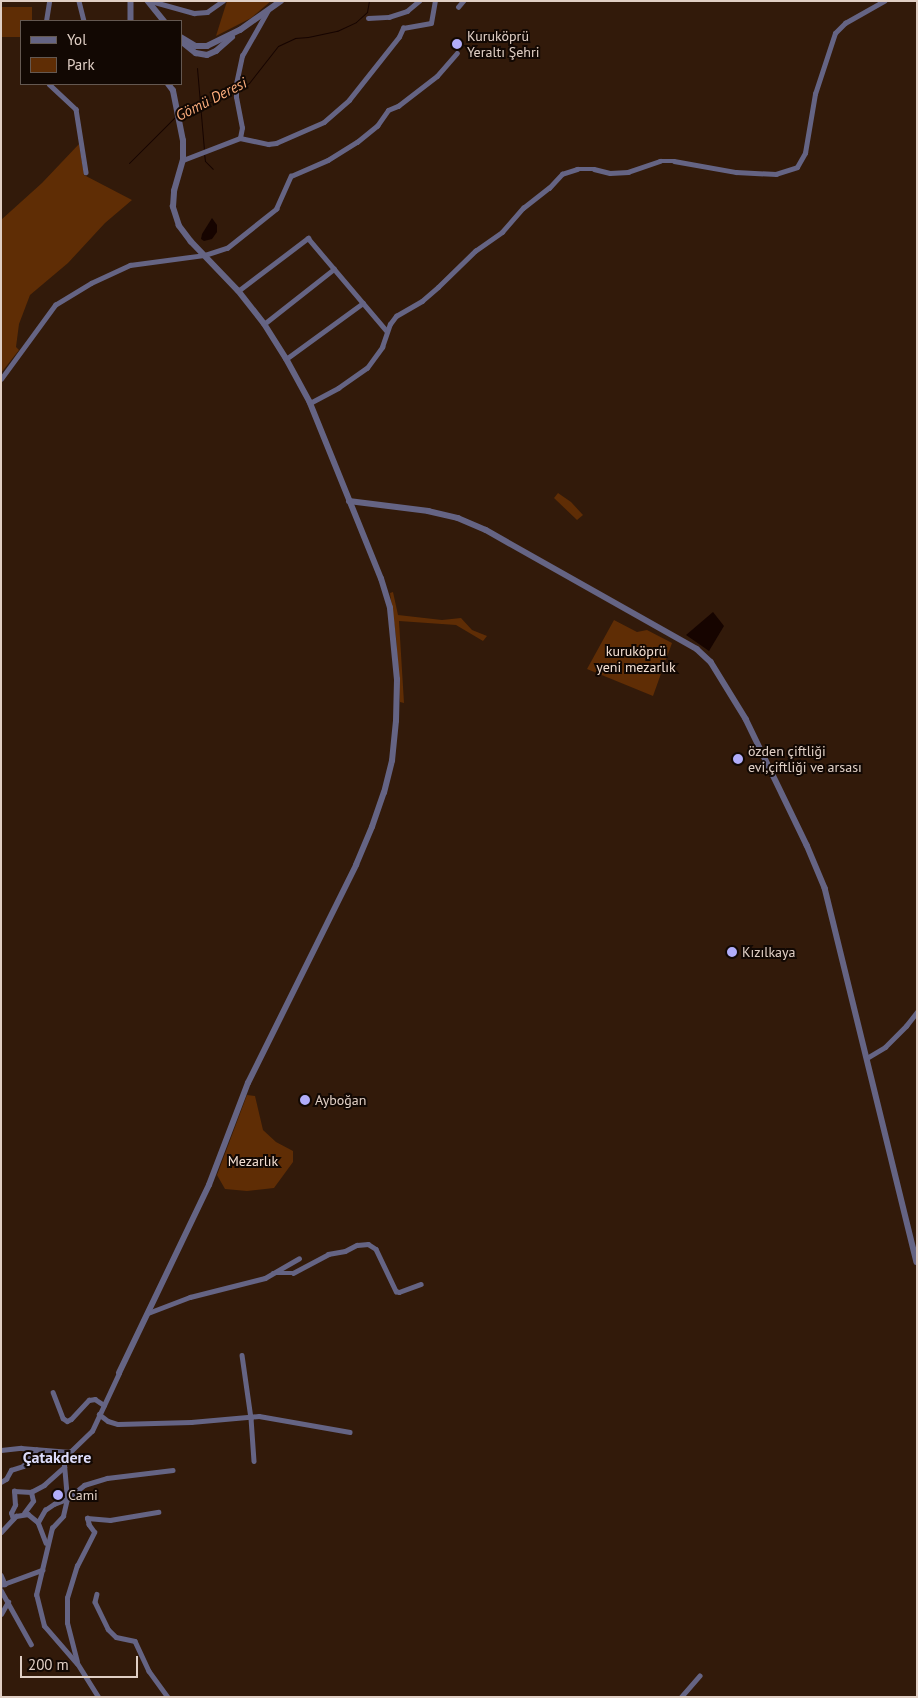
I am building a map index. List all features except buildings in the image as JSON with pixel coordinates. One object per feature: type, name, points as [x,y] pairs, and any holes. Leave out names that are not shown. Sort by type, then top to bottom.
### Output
[{"type":"street","points":[[46,20],[49,1]]},
{"type":"street","points":[[79,1],[84,20]]},
{"type":"street","points":[[131,1],[131,20]]},
{"type":"street","points":[[149,1],[194,13],[208,12],[223,1]]},
{"type":"street","points":[[149,1],[163,20]]},
{"type":"street","points":[[215,1],[218,6]]},
{"type":"street","points":[[368,18],[389,17],[407,11],[419,1]]},
{"type":"street","points":[[183,160],[240,138],[268,144],[276,143],[324,122],[349,100],[399,37],[403,28],[430,23],[435,1]]},
{"type":"street","points":[[458,7],[463,1]]},
{"type":"street","points":[[310,403],[338,388],[366,368],[382,347],[387,331],[396,316],[422,301],[475,251],[502,232],[523,208],[549,188],[562,174],[569,171],[594,169],[610,173],[628,172],[660,161],[674,161],[736,172],[776,174],[797,167],[804,159],[815,94],[835,33],[845,23],[884,1]]},
{"type":"street","points":[[182,39],[196,46],[207,46],[240,30],[280,2]]},
{"type":"street","points":[[240,138],[242,128],[236,97],[236,84],[242,56],[267,12]]},
{"type":"street","points":[[1,378],[47,314],[70,295],[112,272],[130,266],[205,255],[227,248],[276,208],[291,176],[328,160],[357,142],[376,126],[388,110],[398,106],[437,76],[457,53]]},
{"type":"street","points":[[50,85],[76,109],[86,172]]},
{"type":"street","points":[[98,1697],[77,1664],[44,1626],[36,1596],[52,1528],[63,1516],[67,1499],[64,1462],[70,1452],[92,1431],[209,1185],[248,1083],[356,865],[384,793],[392,760],[396,721],[397,680],[390,608],[381,579],[310,403],[264,324],[238,291],[191,242],[179,226],[173,207],[174,191],[183,160],[180,120],[174,91],[169,85]]},
{"type":"street","points":[[238,291],[308,238],[387,331]]},
{"type":"street","points":[[264,324],[334,269]]},
{"type":"street","points":[[286,359],[363,303]]},
{"type":"street","points":[[350,501],[458,518],[486,530],[697,649],[711,662],[746,719],[807,845],[825,888],[917,1262]]},
{"type":"street","points":[[867,1058],[885,1047],[917,1012]]},
{"type":"street","points":[[273,1273],[293,1273],[328,1254],[345,1251],[357,1245],[368,1244],[376,1249],[396,1291],[399,1292],[421,1284]]},
{"type":"street","points":[[148,1313],[190,1297],[265,1278],[299,1258]]},
{"type":"street","points":[[242,1355],[251,1418],[254,1461]]},
{"type":"street","points":[[53,1392],[63,1418],[67,1421],[71,1420],[87,1401],[95,1400],[104,1405]]},
{"type":"street","points":[[99,1414],[108,1421],[118,1424],[251,1418],[259,1416],[350,1432]]},
{"type":"street","points":[[1,1450],[21,1448],[70,1452]]},
{"type":"street","points":[[1,1482],[11,1470],[23,1466],[36,1450]]},
{"type":"street","points":[[13,1519],[11,1513],[15,1505],[14,1492],[16,1490],[31,1492],[44,1485],[64,1467]]},
{"type":"street","points":[[38,1522],[45,1510],[67,1499],[84,1485],[107,1478],[172,1470]]},
{"type":"street","points":[[1,1532],[13,1519],[24,1513],[33,1502],[31,1492]]},
{"type":"street","points":[[77,1664],[67,1623],[67,1598],[77,1566],[94,1532],[87,1518],[110,1520],[158,1512]]},
{"type":"street","points":[[24,1513],[38,1522],[47,1544]]},
{"type":"street","points":[[1,1576],[3,1585],[42,1570]]},
{"type":"street","points":[[1,1590],[30,1644]]},
{"type":"street","points":[[97,1594],[95,1602],[108,1629],[116,1636],[135,1641],[149,1671],[168,1697]]},
{"type":"street","points":[[1,1614],[8,1602]]},
{"type":"street","points":[[680,1697],[699,1676]]},
{"type":"green space","points":[[227,1],[271,1],[251,18],[216,36]]},
{"type":"green space","points":[[1,7],[32,7],[32,20],[20,20],[20,37],[1,37]]},
{"type":"green space","points":[[79,144],[84,175],[132,200],[105,223],[68,263],[30,295],[19,324],[16,347],[19,350],[1,373],[1,220],[42,183]]},
{"type":"green space","points":[[558,493],[571,502],[583,515],[577,520],[554,498]]},
{"type":"green space","points":[[393,592],[398,615],[442,620],[461,618],[472,630],[487,636],[483,641],[456,625],[399,621],[404,703],[400,702],[396,637],[390,593]]},
{"type":"green space","name":"kuruköprü yeni mezarlık","points":[[614,620],[637,632],[647,630],[672,643],[653,696],[587,669]]},
{"type":"green space","name":"Mezarlık","points":[[247,1095],[255,1096],[263,1130],[276,1142],[293,1151],[293,1162],[274,1188],[247,1191],[225,1189],[217,1175]]},
{"type":"shaded area","points":[[212,218],[217,225],[217,232],[212,239],[204,241],[201,239],[202,234]]},
{"type":"shaded area","points":[[713,612],[724,626],[709,651],[686,635]]},
{"type":"waterway","name":"Gömü Deresi","points":[[237,90],[249,83],[278,46],[295,38],[337,31],[356,22],[367,12],[369,1]]},
{"type":"waterway","name":"Gömü Deresi","points":[[197,68],[204,149]]},
{"type":"waterway","name":"Gömü Deresi","points":[[180,115],[234,92]]},
{"type":"waterway","name":"Gömü Deresi","points":[[129,163],[176,116]]},
{"type":"waterway","points":[[204,153],[205,161],[213,169]]},
{"type":"place","name":"Kuruköprü Yeraltı Şehri","points":[[457,44]]},
{"type":"place","name":"özden çiftliği evi,çiftliği ve arsası","points":[[738,759]]},
{"type":"place","name":"Kızılkaya","points":[[732,952]]},
{"type":"place","name":"Ayboğan","points":[[305,1100]]},
{"type":"place","name":"Cami","points":[[58,1495]]},
{"type":"district","name":"Çatakdere","points":[[57,1457]]}]
